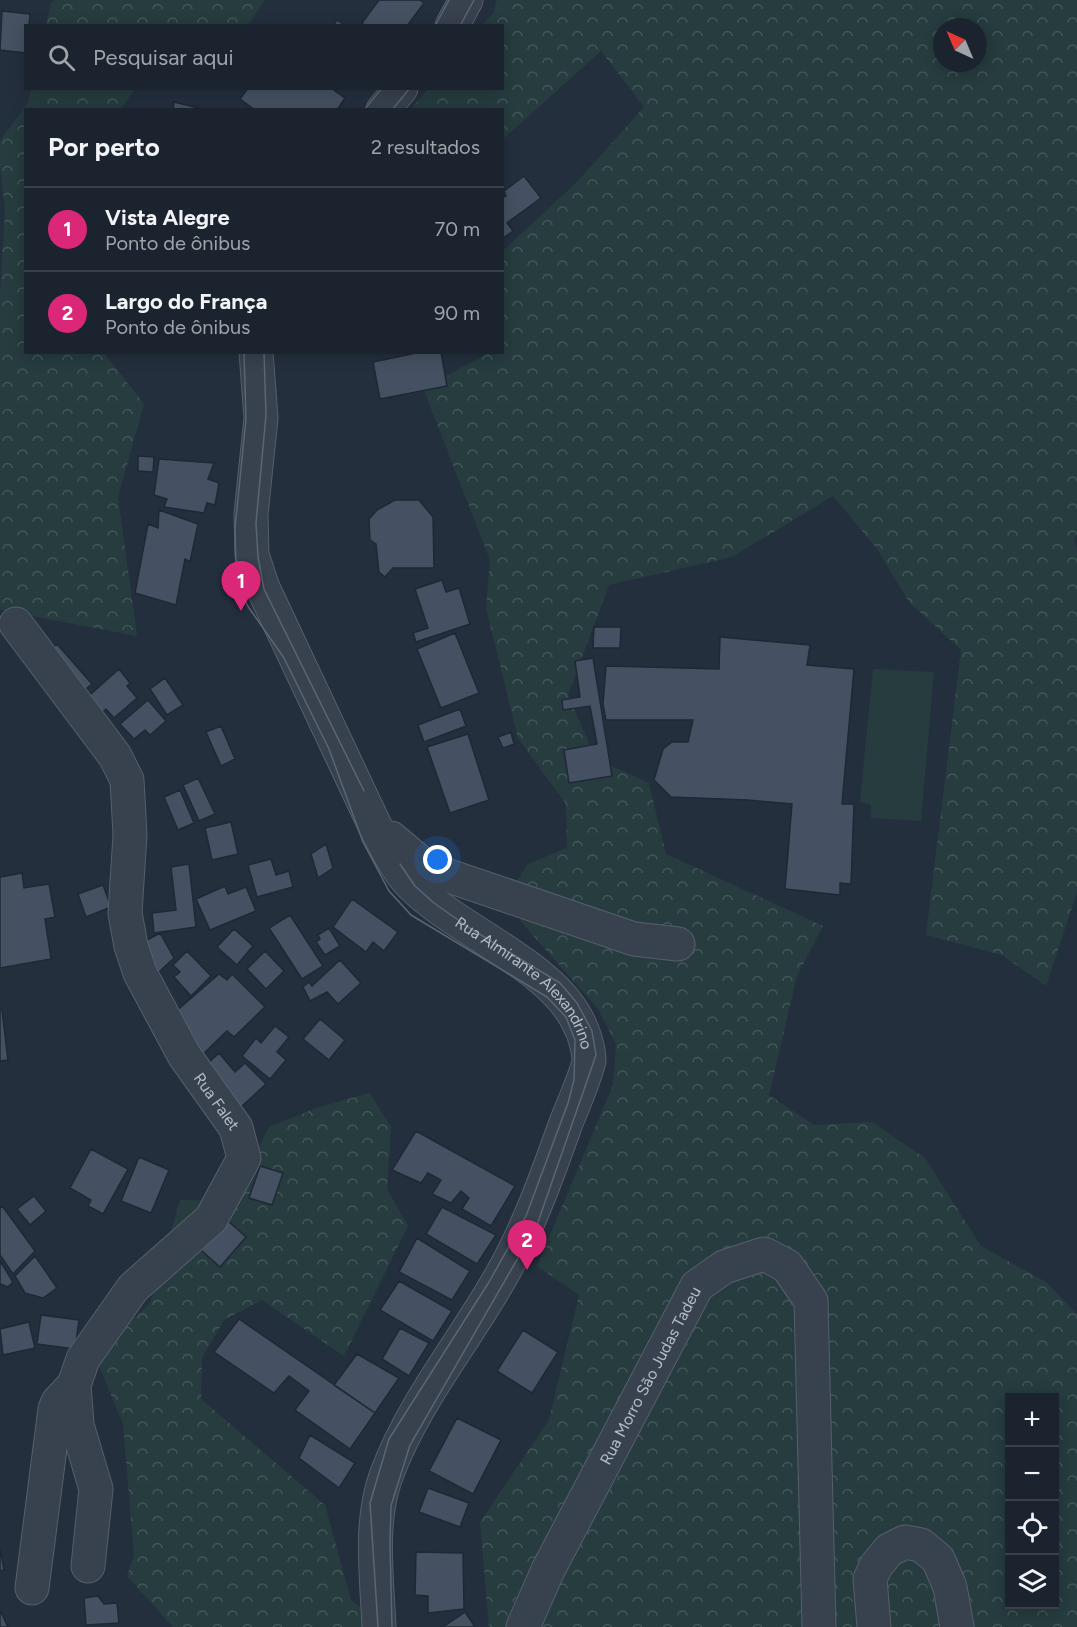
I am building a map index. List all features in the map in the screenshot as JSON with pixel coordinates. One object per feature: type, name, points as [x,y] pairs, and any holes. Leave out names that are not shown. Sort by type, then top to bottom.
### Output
[{"type":"street","points":[[453,24],[466,0]]},
{"type":"street","points":[[385,108],[399,90]]},
{"type":"street","name":"Rua Almirante Alexandrino","points":[[256,354],[261,418],[251,514],[252,555],[263,588],[375,826],[395,862],[412,886],[545,981],[566,1001],[582,1028],[589,1061],[532,1216],[503,1272],[402,1439],[385,1478],[378,1510],[376,1552],[379,1627]]},
{"type":"street","name":"Rua Falet","points":[[16,624],[116,756],[127,780],[130,835],[125,914],[131,946],[140,973],[184,1055],[236,1128],[244,1158],[211,1219],[133,1288],[83,1359],[74,1386],[76,1425],[96,1489],[88,1566]]},
{"type":"street","points":[[375,826],[423,865],[449,876],[634,939],[678,944]]},
{"type":"street","name":"Rua Morro São Judas Tadeu","points":[[523,1627],[548,1570],[697,1286],[724,1267],[764,1254],[787,1266],[811,1301],[819,1627]]},
{"type":"street","points":[[32,1588],[55,1409],[58,1402],[74,1386]]},
{"type":"street","points":[[874,1627],[870,1579],[876,1566],[889,1550],[905,1542],[921,1545],[938,1559],[950,1587],[957,1627]]},
{"type":"green space","points":[[55,0],[265,0],[249,24],[46,24],[51,3]]},
{"type":"green space","points":[[497,0],[1077,0],[1077,534],[1074,539],[1077,549],[1077,892],[1046,986],[1002,955],[926,935],[961,650],[909,602],[877,549],[833,496],[732,557],[609,585],[568,695],[596,759],[649,783],[666,854],[823,926],[797,976],[769,1095],[814,1125],[872,1122],[925,1158],[981,1246],[1046,1282],[1077,1314],[1077,1627],[489,1627],[480,1522],[549,1420],[579,1295],[537,1266],[613,1085],[616,1044],[598,1009],[523,924],[508,895],[528,864],[567,848],[566,804],[518,738],[486,608],[490,560],[423,388],[487,354],[504,354],[504,250],[577,182],[644,107],[601,51],[504,138],[504,108],[412,108],[427,90],[504,90],[504,24],[483,24],[493,13]]},
{"type":"green space","points":[[31,90],[134,90],[122,108],[24,108]]},
{"type":"green space","points":[[24,108],[24,354],[105,354],[144,404],[118,497],[137,636],[0,610],[0,296],[5,209],[0,166],[0,141]]},
{"type":"green space","points":[[873,669],[934,672],[921,821],[871,818],[871,805],[860,802]]},
{"type":"green space","points":[[370,1093],[391,1127],[387,1189],[408,1226],[344,1356],[262,1300],[224,1320],[202,1358],[201,1399],[325,1505],[351,1600],[388,1627],[173,1627],[127,1576],[134,1555],[123,1424],[95,1356],[150,1303],[180,1200],[231,1201],[269,1127],[322,1106]]},
{"type":"building","points":[[379,0],[420,0],[424,3],[408,24],[362,23]]},
{"type":"building","points":[[2,11],[30,14],[29,24],[24,24],[24,53],[0,50]]},
{"type":"building","points":[[247,90],[334,90],[345,98],[338,108],[252,108],[240,99]]},
{"type":"building","points":[[174,102],[199,108],[173,108]]},
{"type":"building","points":[[524,176],[541,198],[507,223],[513,231],[504,238],[504,197],[506,196],[504,191]]},
{"type":"building","points":[[411,354],[441,354],[447,386],[380,399],[373,362]]},
{"type":"building","points":[[138,456],[154,457],[153,472],[138,471]]},
{"type":"building","points":[[159,459],[214,463],[208,479],[219,483],[215,505],[207,503],[204,513],[164,507],[167,499],[154,495]]},
{"type":"building","points":[[395,500],[419,500],[433,517],[434,568],[393,568],[385,577],[379,572],[376,544],[370,540],[369,519],[377,510]]},
{"type":"building","points":[[159,510],[198,524],[190,562],[185,559],[176,605],[135,593],[148,524],[158,528]]},
{"type":"building","points":[[442,580],[446,592],[459,588],[470,624],[416,642],[413,633],[428,628],[415,589]]},
{"type":"building","points":[[594,627],[621,627],[620,648],[593,648]]},
{"type":"building","points":[[455,633],[479,693],[441,708],[417,649]]},
{"type":"building","points":[[720,637],[810,645],[807,665],[854,669],[842,804],[854,804],[851,884],[840,883],[840,895],[785,889],[792,804],[671,797],[654,780],[663,749],[672,742],[688,742],[693,720],[606,720],[603,704],[606,666],[719,669]]},
{"type":"building","points":[[57,644],[92,684],[78,695],[43,656]]},
{"type":"building","points":[[593,658],[612,776],[569,783],[564,750],[597,744],[590,706],[563,710],[562,700],[580,697],[575,661]]},
{"type":"building","points":[[119,669],[130,683],[127,686],[137,698],[114,718],[106,709],[97,717],[83,701]]},
{"type":"building","points":[[165,678],[183,705],[167,715],[150,689]]},
{"type":"building","points":[[148,700],[166,721],[150,735],[145,730],[134,739],[120,724]]},
{"type":"building","points":[[460,709],[466,726],[424,742],[418,725]]},
{"type":"building","points":[[221,726],[235,759],[221,766],[206,732]]},
{"type":"building","points":[[511,732],[514,744],[503,748],[498,737]]},
{"type":"building","points":[[468,734],[489,800],[450,813],[427,747]]},
{"type":"building","points":[[198,778],[215,814],[199,821],[183,785]]},
{"type":"building","points":[[180,790],[194,823],[178,830],[164,797]]},
{"type":"building","points":[[231,822],[238,854],[212,860],[205,828]]},
{"type":"building","points":[[326,844],[333,868],[318,878],[311,854]]},
{"type":"building","points":[[271,859],[276,875],[289,871],[293,887],[257,897],[248,865]]},
{"type":"building","points":[[189,864],[196,927],[154,933],[152,913],[176,910],[171,867]]},
{"type":"building","points":[[22,873],[24,888],[49,884],[55,917],[45,919],[51,959],[0,968],[0,877]]},
{"type":"building","points":[[103,885],[111,907],[86,917],[78,894]]},
{"type":"building","points":[[225,886],[228,894],[246,887],[256,911],[210,930],[196,899]]},
{"type":"building","points":[[352,899],[398,932],[384,951],[373,942],[366,952],[333,927]]},
{"type":"building","points":[[290,915],[323,966],[302,979],[269,928]]},
{"type":"building","points":[[329,928],[340,946],[325,955],[316,942],[320,939],[318,935]]},
{"type":"building","points":[[234,929],[253,946],[237,965],[217,947]]},
{"type":"building","points":[[160,933],[174,958],[159,972],[151,969],[138,945]]},
{"type":"building","points":[[187,951],[211,976],[191,996],[174,977],[180,972],[173,965]]},
{"type":"building","points":[[265,951],[284,971],[266,989],[247,969]]},
{"type":"building","points":[[340,960],[361,983],[338,1004],[327,992],[310,1001],[303,987],[309,982],[312,986]]},
{"type":"building","points":[[219,974],[227,980],[232,974],[265,1007],[234,1037],[227,1031],[201,1056],[174,1013]]},
{"type":"building","points":[[0,1010],[2,1010],[8,1060],[0,1061]]},
{"type":"building","points":[[320,1019],[345,1040],[329,1060],[303,1039]]},
{"type":"building","points":[[275,1026],[289,1037],[277,1052],[286,1060],[270,1079],[242,1056],[256,1038],[261,1043]]},
{"type":"building","points":[[219,1053],[235,1072],[245,1063],[266,1084],[241,1107],[204,1067]]},
{"type":"building","points":[[416,1131],[515,1186],[491,1226],[462,1209],[469,1198],[461,1191],[451,1203],[432,1194],[441,1180],[428,1173],[421,1183],[392,1170]]},
{"type":"building","points":[[91,1149],[128,1169],[103,1214],[88,1206],[91,1200],[70,1188]]},
{"type":"building","points":[[139,1157],[169,1170],[151,1213],[121,1201]]},
{"type":"building","points":[[260,1166],[283,1173],[272,1205],[249,1198]]},
{"type":"building","points":[[34,1196],[46,1211],[30,1225],[17,1209]]},
{"type":"building","points":[[3,1207],[35,1251],[13,1274],[0,1255],[0,1208]]},
{"type":"building","points":[[442,1207],[496,1235],[477,1264],[426,1234]]},
{"type":"building","points":[[227,1220],[246,1237],[220,1267],[201,1250]]},
{"type":"building","points":[[417,1238],[470,1271],[452,1300],[399,1272]]},
{"type":"building","points":[[35,1256],[57,1288],[43,1298],[25,1293],[15,1276]]},
{"type":"building","points":[[0,1261],[13,1282],[8,1287],[0,1284]]},
{"type":"building","points":[[399,1281],[452,1311],[433,1341],[380,1310]]},
{"type":"building","points":[[41,1315],[79,1320],[75,1349],[37,1344]]},
{"type":"building","points":[[239,1319],[375,1413],[350,1449],[295,1410],[309,1391],[289,1376],[274,1393],[214,1352]]},
{"type":"building","points":[[29,1322],[35,1348],[3,1355],[0,1329]]},
{"type":"building","points":[[400,1328],[429,1343],[409,1376],[382,1359]]},
{"type":"building","points":[[523,1330],[558,1352],[532,1393],[497,1371]]},
{"type":"building","points":[[357,1354],[399,1378],[375,1413],[334,1385]]},
{"type":"building","points":[[457,1418],[501,1440],[473,1494],[429,1471]]},
{"type":"building","points":[[310,1435],[355,1463],[339,1488],[299,1458]]},
{"type":"building","points":[[428,1488],[469,1503],[460,1527],[419,1512]]},
{"type":"building","points":[[0,1548],[4,1570],[0,1571]]},
{"type":"building","points":[[416,1552],[463,1553],[464,1609],[428,1613],[428,1596],[415,1595]]},
{"type":"building","points":[[98,1596],[104,1604],[117,1603],[119,1623],[86,1625],[84,1598]]},
{"type":"building","points":[[0,1610],[8,1627],[0,1627]]},
{"type":"building","points":[[465,1612],[475,1627],[443,1627]]},
{"type":"tram line","points":[[436,24],[449,0]]},
{"type":"tram line","points":[[461,24],[474,0]]},
{"type":"tram line","points":[[366,108],[380,90]]},
{"type":"tram line","points":[[394,108],[408,90]]},
{"type":"tram line","points":[[244,354],[246,419],[235,528],[236,568],[247,605],[284,658],[329,749],[363,842],[389,891],[411,915],[547,997],[566,1017],[575,1040],[574,1080],[568,1103],[526,1216],[489,1282],[389,1439],[370,1503],[378,1627]]},
{"type":"tram line","points":[[264,354],[266,415],[256,523],[258,557],[264,589],[364,791]]},
{"type":"tram line","points":[[392,1627],[391,1506],[410,1445],[537,1225],[596,1055],[592,1031],[577,1003],[560,983],[468,927],[434,903],[415,886],[400,864]]},
{"type":"place","name":"Vista Alegre","points":[[241,611]]},
{"type":"place","name":"Largo do França","points":[[527,1270]]}]
